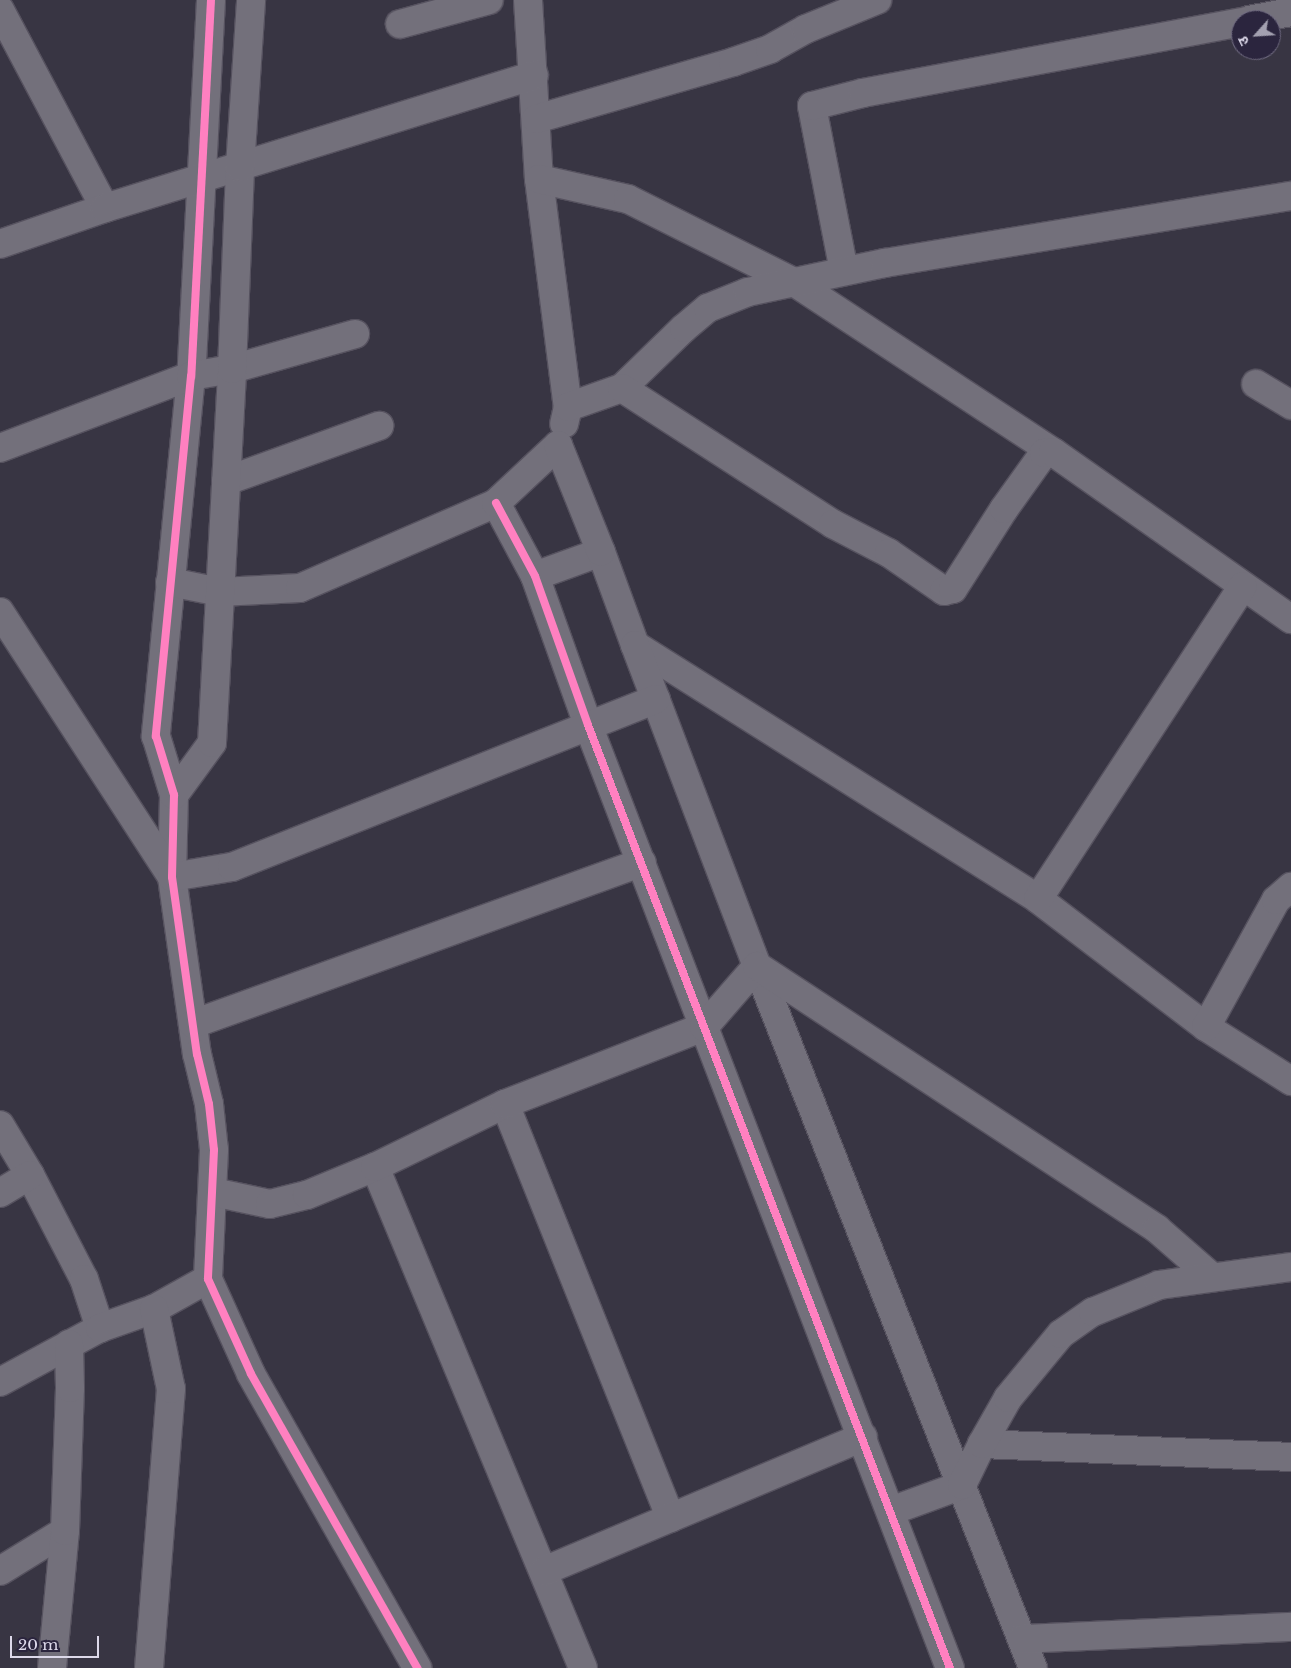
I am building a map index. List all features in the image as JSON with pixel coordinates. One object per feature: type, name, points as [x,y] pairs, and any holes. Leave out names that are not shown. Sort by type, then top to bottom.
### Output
[{"type":"street","points":[[211,0],[191,376],[156,736],[174,795],[172,876],[193,1024],[209,1104],[214,1150],[208,1279],[251,1374],[418,1668]]},
{"type":"street","points":[[174,795],[212,744],[232,369],[240,167],[251,0]]},
{"type":"street","points":[[400,24],[489,0]]},
{"type":"street","points":[[170,582],[220,592],[300,588],[496,503],[558,445],[568,408],[539,179],[528,0]]},
{"type":"street","points":[[536,119],[733,62],[770,49],[806,29],[877,0]]},
{"type":"street","points":[[0,10],[105,208]]},
{"type":"street","points":[[844,272],[812,106],[863,93],[1231,24]]},
{"type":"street","points":[[0,244],[105,208],[534,75]]},
{"type":"street","points":[[539,179],[628,199],[794,282],[1053,452],[1291,619]]},
{"type":"street","points":[[568,408],[622,388],[684,328],[708,308],[748,292],[844,272],[1291,196]]},
{"type":"street","points":[[0,448],[191,376],[232,369],[355,334]]},
{"type":"street","points":[[1256,384],[1291,405]]},
{"type":"street","points":[[622,388],[833,524],[889,553],[944,591],[953,589],[1004,509],[1044,453],[1053,452]]},
{"type":"street","points":[[226,481],[379,426]]},
{"type":"street","points":[[558,445],[601,552],[757,966],[1033,1668]]},
{"type":"street","points":[[496,503],[535,576],[588,725],[892,1511],[950,1668]]},
{"type":"street","points":[[535,576],[601,552]]},
{"type":"street","points":[[1038,899],[1243,586]]},
{"type":"street","points":[[0,612],[172,876]]},
{"type":"street","points":[[635,645],[1038,899],[1206,1027],[1291,1081]]},
{"type":"street","points":[[172,876],[232,867],[656,699]]},
{"type":"street","points":[[193,1024],[642,862]]},
{"type":"street","points":[[1206,1027],[1276,900],[1291,887]]},
{"type":"street","points":[[212,1192],[270,1204],[307,1195],[375,1167],[504,1104],[704,1027],[757,966]]},
{"type":"street","points":[[757,966],[1157,1229],[1212,1278]]},
{"type":"street","points":[[504,1104],[671,1518]]},
{"type":"street","points":[[0,1125],[30,1175],[84,1279],[100,1328]]},
{"type":"street","points":[[375,1167],[583,1668]]},
{"type":"street","points":[[0,1193],[30,1175]]},
{"type":"street","points":[[892,1511],[962,1484],[1008,1398],[1060,1334],[1093,1312],[1159,1285],[1291,1267]]},
{"type":"street","points":[[0,1382],[100,1328],[154,1309],[208,1279]]},
{"type":"street","points":[[149,1668],[171,1389],[154,1309]]},
{"type":"street","points":[[52,1668],[65,1531],[70,1388],[69,1344]]},
{"type":"street","points":[[544,1571],[863,1437]]},
{"type":"street","points":[[982,1444],[1291,1457]]},
{"type":"street","points":[[0,1571],[65,1531]]},
{"type":"street","points":[[1022,1639],[1291,1627]]},
{"type":"cycle path","points":[[211,0],[191,376],[156,736],[174,795],[172,877],[197,1054],[209,1104],[214,1150],[208,1279],[251,1374],[417,1668]]},
{"type":"cycle path","points":[[496,503],[535,576],[588,725],[950,1668]]}]
